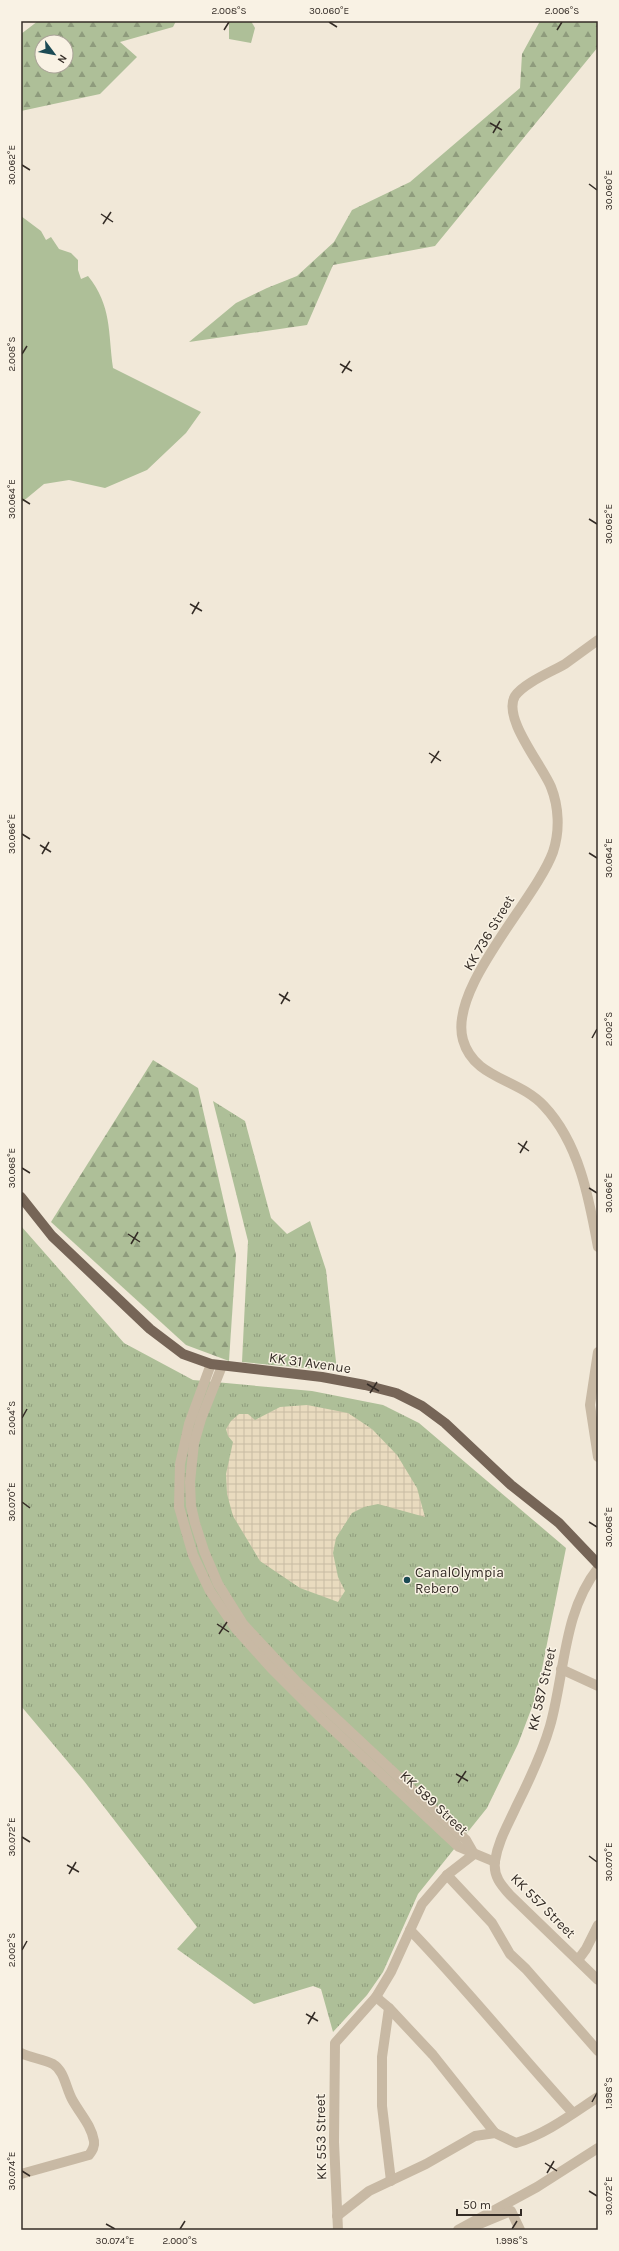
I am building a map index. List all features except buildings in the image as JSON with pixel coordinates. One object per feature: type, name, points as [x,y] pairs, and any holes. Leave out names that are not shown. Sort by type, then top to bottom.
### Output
[{"type":"main road","name":"KK 31 Avenue","points":[[21,1197],[52,1236],[150,1329],[183,1354],[211,1364],[222,1366],[322,1378],[365,1385],[396,1393],[422,1406],[445,1423],[511,1485],[559,1523],[598,1564]]},
{"type":"street","name":"KK 736 Street","points":[[598,640],[566,663],[521,690],[512,704],[513,717],[551,786],[558,815],[558,834],[545,869],[473,985],[463,1012],[461,1026],[463,1039],[468,1054],[479,1066],[489,1073],[530,1093],[554,1117],[563,1131],[582,1178],[598,1247]]},
{"type":"street","points":[[598,1356],[590,1405],[598,1456]]},
{"type":"street","name":"KK 589 Street","points":[[211,1364],[189,1424],[180,1464],[179,1507],[193,1555],[210,1591],[236,1629],[270,1668],[459,1847],[474,1854]]},
{"type":"street","name":"KK 589 Street","points":[[222,1366],[194,1443],[190,1482],[190,1506],[204,1551],[218,1584],[243,1624],[296,1681],[466,1840],[474,1854]]},
{"type":"street","name":"KK 587 Street","points":[[495,1862],[501,1838],[535,1765],[550,1727],[561,1670],[578,1601],[588,1580],[598,1568]]},
{"type":"street","points":[[561,1670],[598,1686]]},
{"type":"street","points":[[495,1862],[474,1854],[447,1875],[422,1904],[391,1972],[376,1997],[433,2055],[495,2133],[516,2143],[546,2130],[598,2097]]},
{"type":"street","name":"KK 557 Street","points":[[495,1862],[497,1880],[510,1896],[598,1980]]},
{"type":"street","points":[[447,1875],[492,1923],[510,1954],[526,1969],[598,2050]]},
{"type":"street","points":[[578,1960],[586,1949],[598,1925]]},
{"type":"street","points":[[410,1930],[481,2006],[534,2070],[573,2113]]},
{"type":"street","name":"KK 553 Street","points":[[338,2230],[334,2142],[335,2043],[376,1997]]},
{"type":"street","points":[[388,2008],[382,2057],[382,2106],[391,2181]]},
{"type":"street","points":[[21,2053],[52,2064],[60,2070],[72,2101],[86,2119],[94,2143],[93,2150],[88,2155],[21,2174]]},
{"type":"street","points":[[338,2216],[369,2191],[426,2164],[475,2136],[495,2133]]},
{"type":"street","points":[[458,2230],[537,2187],[598,2148]]},
{"type":"street","points":[[474,2230],[472,2227],[511,2211],[520,2230]]},
{"type":"green space","points":[[38,21],[176,21],[173,27],[120,42],[137,57],[100,94],[21,111],[21,34]]},
{"type":"green space","points":[[229,21],[251,21],[255,28],[251,43],[229,39]]},
{"type":"green space","points":[[540,21],[598,21],[598,47],[435,246],[333,265],[307,325],[189,342],[236,303],[297,276],[334,242],[352,210],[410,182],[520,88],[522,54]]},
{"type":"green space","points":[[21,216],[41,231],[46,240],[51,237],[59,249],[71,253],[78,260],[78,270],[81,279],[88,276],[96,287],[108,320],[113,368],[201,412],[186,433],[147,470],[105,488],[69,480],[44,484],[21,503]]},
{"type":"green space","points":[[153,1060],[198,1088],[236,1255],[229,1361],[186,1345],[51,1222]]},
{"type":"green space","points":[[213,1101],[245,1121],[271,1218],[287,1234],[310,1221],[326,1270],[337,1371],[242,1362],[248,1241]]},
{"type":"green space","points":[[21,1226],[124,1343],[193,1380],[312,1391],[383,1405],[419,1423],[566,1548],[537,1694],[518,1744],[487,1808],[418,1894],[383,1972],[367,1995],[333,2032],[321,1989],[313,1986],[254,2004],[177,1949],[197,1927],[84,1781],[21,1706]]},
{"type":"shaded area","points":[[307,1405],[348,1413],[372,1429],[397,1455],[417,1488],[425,1517],[378,1504],[364,1507],[352,1513],[336,1538],[333,1553],[338,1577],[345,1591],[338,1602],[300,1588],[260,1561],[233,1516],[227,1494],[226,1474],[233,1442],[228,1436],[226,1429],[231,1421],[239,1414],[248,1414],[255,1420],[280,1407]]},
{"type":"place","name":"CanalOlympia Rebero","points":[[407,1580]]}]
